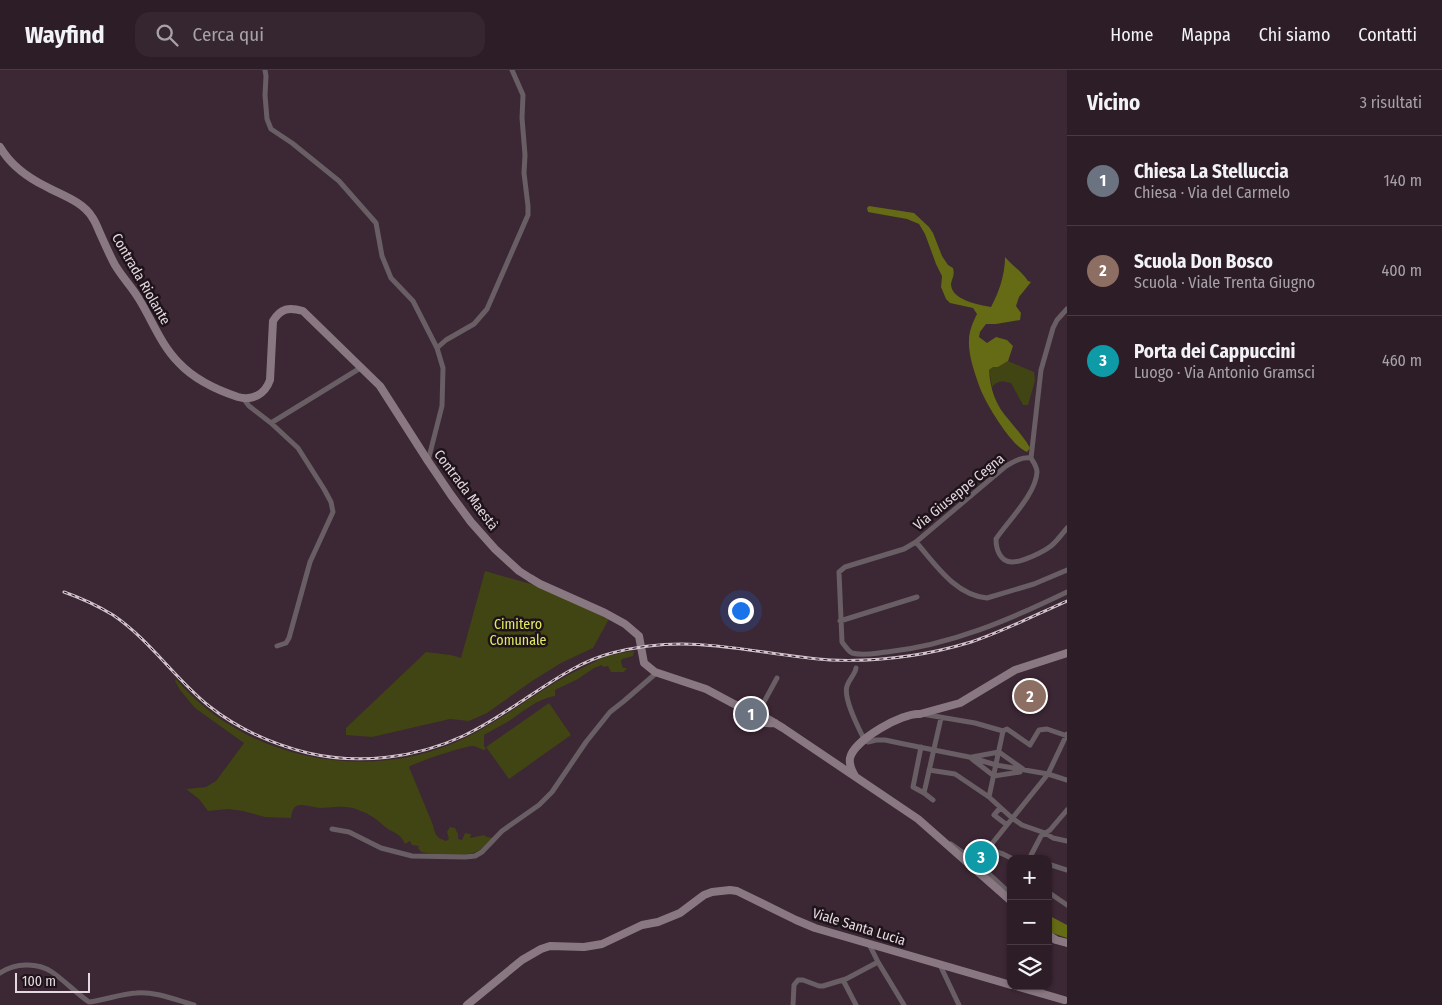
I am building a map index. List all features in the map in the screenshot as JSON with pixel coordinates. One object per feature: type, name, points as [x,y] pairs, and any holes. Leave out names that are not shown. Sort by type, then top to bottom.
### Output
[{"type":"street","points":[[265,70],[267,119],[271,129],[340,181],[376,223],[382,256],[391,278],[413,301],[437,348],[443,368],[442,406],[428,461]]},
{"type":"street","points":[[437,348],[446,340],[474,324],[487,309],[528,215],[524,173],[523,95],[512,70]]},
{"type":"street","name":"Contrada Riolante","points":[[0,147],[9,160],[24,174],[43,186],[74,201],[92,216],[116,265],[178,363],[209,385],[243,398],[249,406],[298,448],[324,488],[331,502],[333,512],[310,562],[289,638],[286,643],[277,646]]},
{"type":"street","points":[[243,398],[252,398],[260,395],[268,387],[272,370],[273,321],[278,313],[283,310],[294,308],[303,311],[362,367],[271,424]]},
{"type":"street","points":[[1067,309],[1057,320],[1053,328],[1041,370],[1031,458],[1036,466],[1037,473],[1031,493],[996,539],[996,548],[1003,558],[1011,562],[1036,555],[1052,545],[1067,528]]},
{"type":"street","name":"Contrada Maestà","points":[[362,367],[388,397],[428,461],[471,522],[495,549],[530,578],[625,624],[636,632],[639,636],[644,663],[655,672]]},
{"type":"street","name":"Via Giuseppe Cegna","points":[[840,621],[839,572],[844,568],[904,549],[916,542],[1006,466],[1024,457],[1031,458]]},
{"type":"street","points":[[916,542],[952,583],[978,597],[986,598],[1034,584],[1067,570]]},
{"type":"street","points":[[917,597],[840,621],[842,642],[852,652],[866,654],[904,650],[941,642],[1004,621],[1067,592]]},
{"type":"street","points":[[920,714],[960,703],[1015,670],[1067,653]]},
{"type":"street","points":[[856,668],[847,686],[847,696],[863,739],[868,742],[885,740],[969,757],[996,765],[1048,774],[1067,780]]},
{"type":"street","points":[[332,829],[349,832],[381,848],[412,856],[465,858],[475,856],[482,852],[502,831],[539,805],[552,792],[586,742],[610,712],[654,675],[655,672],[706,689],[775,723],[918,820],[1010,900]]},
{"type":"street","points":[[758,714],[778,678]]},
{"type":"street","points":[[734,704],[754,721],[764,724],[775,723]]},
{"type":"street","points":[[856,778],[850,761],[852,752],[863,739],[914,713],[975,723],[1003,731],[1007,729],[1030,745],[1039,730],[1047,729],[1067,735],[1048,774],[979,859]]},
{"type":"street","points":[[924,793],[941,718]]},
{"type":"street","points":[[988,797],[1003,731]]},
{"type":"street","points":[[921,747],[913,787],[933,800]]},
{"type":"street","points":[[969,757],[999,752],[1025,771]]},
{"type":"street","points":[[969,757],[994,776],[1025,771]]},
{"type":"street","points":[[837,765],[850,761]]},
{"type":"street","points":[[929,770],[955,774],[988,797],[1022,825],[1045,832],[1053,838],[1067,842]]},
{"type":"street","points":[[1000,808],[994,815],[1006,825]]},
{"type":"street","points":[[1032,855],[1041,836],[1050,830],[1067,810]]},
{"type":"street","points":[[940,838],[979,859],[1007,890]]},
{"type":"street","points":[[987,849],[1007,856]]},
{"type":"street","points":[[1052,865],[1067,870]]},
{"type":"street","name":"Viale Santa Lucia","points":[[467,1005],[522,960],[541,949],[550,946],[584,947],[602,944],[642,925],[658,922],[680,913],[704,895],[721,890],[737,892],[802,923],[1007,984]]},
{"type":"street","points":[[1052,895],[1067,905]]},
{"type":"street","points":[[1052,938],[1067,943]]},
{"type":"street","points":[[869,944],[904,1005]]},
{"type":"street","points":[[793,1005],[794,985],[798,980],[823,986],[843,980],[878,962]]},
{"type":"street","points":[[940,964],[959,1005]]},
{"type":"street","points":[[0,973],[6,968],[20,965],[32,965],[42,968],[52,972],[89,1002],[137,993],[155,994],[194,1005]]},
{"type":"street","points":[[843,980],[856,1005]]},
{"type":"street","points":[[1029,990],[1064,1001]]},
{"type":"green space","points":[[1008,361],[1034,372],[1035,381],[1028,405],[1023,405],[1011,383],[996,383],[992,387],[989,370]]},
{"type":"green space","name":"Cimitero Comunale","points":[[485,571],[541,587],[609,619],[593,648],[561,663],[487,713],[469,721],[450,719],[372,737],[346,735],[346,728],[426,652],[461,658]]},
{"type":"green space","points":[[634,651],[633,656],[622,659],[623,668],[627,668],[624,672],[611,672],[608,666],[603,667],[602,665],[594,668],[578,679],[555,690],[555,696],[525,709],[509,721],[484,735],[484,746],[486,749],[469,746],[409,767],[438,837],[446,841],[449,839],[447,832],[450,827],[455,828],[458,839],[462,840],[465,833],[471,834],[470,838],[484,835],[493,838],[482,849],[472,853],[450,855],[421,852],[418,848],[419,846],[412,845],[410,841],[405,844],[402,838],[375,818],[351,808],[320,808],[301,805],[294,808],[291,818],[265,817],[228,809],[208,811],[199,799],[186,789],[206,787],[216,781],[244,743],[195,708],[180,690],[175,681],[176,679],[204,707],[237,729],[273,746],[312,757],[351,761],[391,760],[430,752],[467,737],[569,675],[605,657]]},
{"type":"green space","points":[[549,703],[571,735],[509,779],[486,747]]},
{"type":"shaded area","points":[[869,206],[914,213],[929,227],[942,256],[948,265],[953,268],[952,290],[966,301],[991,307],[1001,283],[1005,257],[1031,282],[1019,297],[1016,306],[1021,313],[1020,320],[986,324],[979,337],[987,343],[996,337],[1007,340],[1013,346],[1008,361],[989,370],[992,390],[997,403],[1004,415],[1028,444],[1030,448],[1027,452],[1007,434],[980,388],[972,364],[969,346],[970,330],[977,314],[973,308],[950,303],[946,299],[941,287],[942,276],[919,224],[907,219],[868,212],[867,208]]},
{"type":"shaded area","points":[[1052,917],[1067,925],[1067,938],[1052,933]]},
{"type":"railway","points":[[64,592],[101,608],[126,625],[209,706],[232,722],[281,745],[308,753],[347,759],[367,759],[407,754],[445,744],[487,723],[577,667],[589,661],[621,651],[655,645],[682,644],[719,646],[830,660],[884,659],[936,651],[971,642],[1067,601]]},
{"type":"place","name":"Scuola Don Bosco","points":[[1030,696]]},
{"type":"place","name":"Chiesa La Stelluccia","points":[[751,714]]},
{"type":"place","name":"Porta dei Cappuccini","points":[[981,857]]}]
